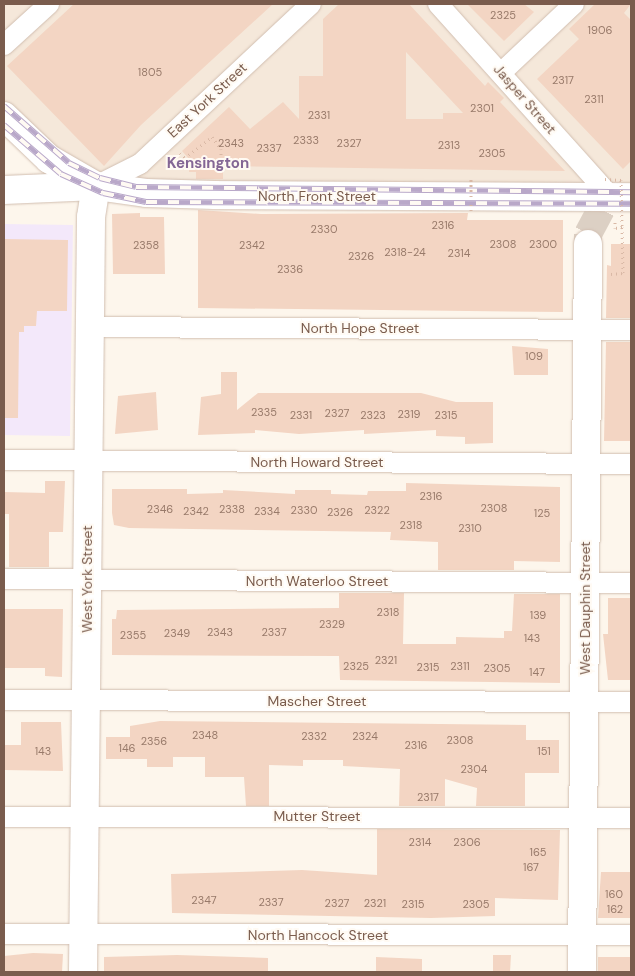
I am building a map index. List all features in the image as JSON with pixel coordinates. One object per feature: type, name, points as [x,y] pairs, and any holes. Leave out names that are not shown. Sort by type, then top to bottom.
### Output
[{"type":"street","points":[[4,45],[49,4]]},
{"type":"street","name":"East York Street","points":[[96,186],[140,164],[311,4]]},
{"type":"street","name":"Jasper Street","points":[[438,4],[616,197]]},
{"type":"street","points":[[502,72],[574,4]]},
{"type":"street","points":[[4,116],[49,158],[96,186]]},
{"type":"street","name":"North Front Street","points":[[4,190],[96,186],[146,193],[215,195],[616,197]]},
{"type":"street","name":"West York Street","points":[[83,972],[91,217],[96,186]]},
{"type":"street","name":"West Dauphin Street","points":[[582,972],[588,244]]},
{"type":"street","name":"North Hope Street","points":[[90,327],[631,330]]},
{"type":"street","name":"North Howard Street","points":[[4,460],[631,464]]},
{"type":"street","name":"North Waterloo Street","points":[[4,579],[631,583]]},
{"type":"street","name":"Mascher Street","points":[[4,700],[631,702]]},
{"type":"street","name":"Mutter Street","points":[[4,817],[631,818]]},
{"type":"street","name":"North Hancock Street","points":[[4,934],[631,935]]},
{"type":"path","points":[[185,158],[212,137],[221,149],[220,178]]},
{"type":"path","points":[[471,211],[472,179]]},
{"type":"path","points":[[622,227],[615,228],[616,197],[621,180],[623,273]]},
{"type":"shaded area","points":[[4,4],[631,4],[631,197],[112,188],[4,116]]},
{"type":"shaded area","points":[[4,224],[73,225],[70,436],[4,435]]},
{"type":"building","points":[[74,4],[273,4],[141,125],[104,166],[7,66]]},
{"type":"building","points":[[339,4],[409,4],[485,86],[488,82],[504,98],[500,102],[565,171],[223,166],[223,179],[196,179],[196,172],[189,172],[190,160],[182,151],[229,107],[250,129],[283,102],[299,119],[299,76],[323,76],[323,19]],"holes":[[[406,52],[463,113],[443,113],[443,119],[406,119]]]},
{"type":"building","points":[[467,4],[524,4],[534,12],[504,41]]},
{"type":"building","points":[[595,4],[631,4],[624,13],[631,20],[631,161],[623,169],[537,79],[579,39],[569,29]]},
{"type":"building","points":[[198,210],[261,214],[468,213],[467,220],[563,220],[563,312],[198,308]]},
{"type":"building","points":[[140,213],[140,217],[164,217],[165,274],[113,274],[112,214]]},
{"type":"building","points":[[4,239],[68,240],[67,311],[37,311],[36,326],[24,326],[24,332],[19,332],[18,418],[4,418]]},
{"type":"building","points":[[611,244],[631,244],[631,318],[606,318],[607,265],[611,266]]},
{"type":"building","points":[[606,342],[631,342],[631,441],[604,441]]},
{"type":"building","points":[[512,346],[548,349],[548,375],[514,375]]},
{"type":"building","points":[[221,372],[237,372],[237,410],[258,393],[421,393],[456,402],[493,402],[493,443],[465,444],[465,437],[436,436],[436,430],[364,434],[364,430],[299,434],[255,430],[255,433],[198,435],[201,397],[221,394]]},
{"type":"building","points":[[156,392],[158,430],[115,434],[118,396]]},
{"type":"building","points":[[45,481],[65,481],[63,532],[49,532],[49,567],[9,567],[9,514],[4,514],[4,492],[45,493]]},
{"type":"building","points":[[406,483],[560,487],[560,562],[514,561],[514,570],[438,570],[438,542],[390,540],[391,532],[129,528],[114,525],[112,513],[112,489],[187,489],[187,494],[223,493],[223,490],[295,494],[295,490],[331,490],[331,494],[367,495],[368,491],[406,491]]},
{"type":"building","points":[[339,593],[404,593],[403,644],[456,644],[456,637],[504,638],[504,631],[512,631],[514,594],[560,594],[560,683],[340,680],[339,656],[112,655],[112,619],[116,619],[117,610],[339,608]]},
{"type":"building","points":[[608,598],[631,598],[631,680],[608,680],[603,634],[608,634]]},
{"type":"building","points":[[4,609],[63,609],[62,677],[45,676],[45,668],[4,668]]},
{"type":"building","points":[[160,721],[526,725],[526,740],[559,740],[559,773],[525,773],[525,806],[476,806],[477,788],[445,779],[445,806],[399,806],[400,769],[343,766],[343,760],[303,760],[303,766],[269,765],[269,806],[246,806],[244,777],[205,777],[205,757],[173,757],[173,767],[147,767],[147,759],[106,759],[106,737],[130,737],[130,726]]},
{"type":"building","points":[[21,722],[61,722],[63,771],[4,770],[4,745],[21,745]]},
{"type":"building","points":[[377,829],[560,830],[558,900],[495,898],[495,916],[431,918],[172,913],[171,874],[302,870],[377,875]]},
{"type":"building","points":[[601,872],[631,872],[631,918],[598,918]]},
{"type":"building","points":[[33,953],[63,954],[62,972],[4,972],[4,956]]},
{"type":"building","points":[[177,955],[268,958],[268,972],[104,972],[104,957]]},
{"type":"building","points":[[493,955],[511,955],[510,972],[493,972]]},
{"type":"building","points":[[376,957],[422,959],[422,972],[376,972]]},
{"type":"building","points":[[598,957],[631,957],[631,972],[598,972]]},
{"type":"tunnel","points":[[588,244],[588,234],[603,206]]},
{"type":"railway","points":[[4,106],[69,163],[100,178],[136,187],[631,192]]},
{"type":"railway","points":[[4,125],[61,174],[103,193],[146,202],[631,204]]},
{"type":"district","name":"Kensington","points":[[208,164]]}]
